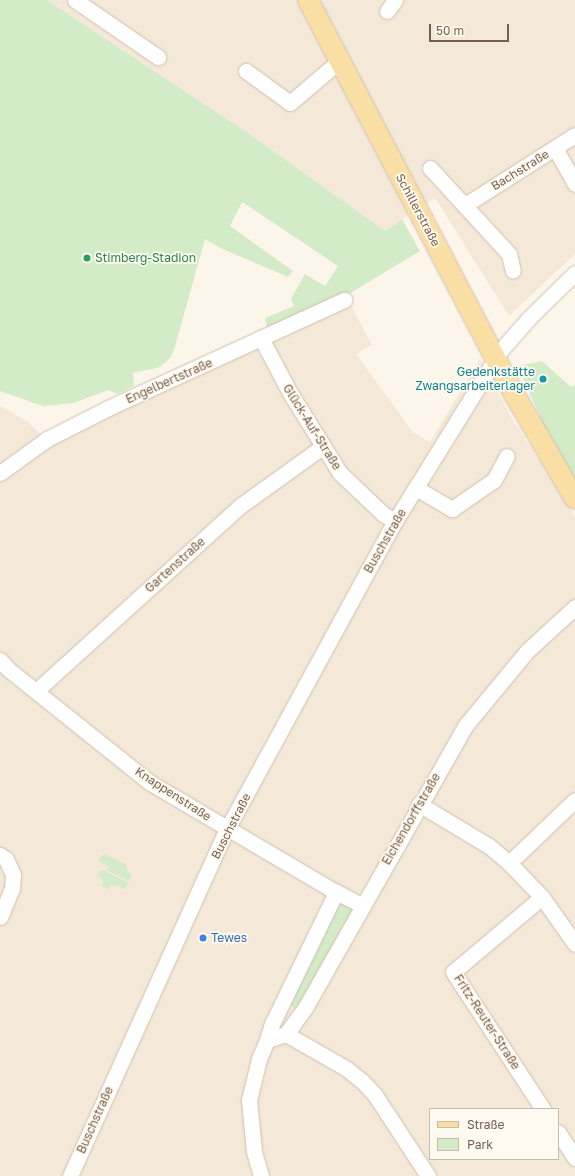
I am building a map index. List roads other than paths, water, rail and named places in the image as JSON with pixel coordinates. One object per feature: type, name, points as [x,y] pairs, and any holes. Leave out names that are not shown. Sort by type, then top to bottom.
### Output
[{"type":"main road","name":"Schillerstraße","points":[[308,0],[496,360],[548,456],[575,499]]},
{"type":"street","points":[[75,0],[158,57]]},
{"type":"street","points":[[246,71],[290,103],[339,61]]},
{"type":"street","name":"Bachstraße","points":[[466,205],[575,135]]},
{"type":"street","points":[[555,148],[575,184]]},
{"type":"street","points":[[430,168],[466,205],[509,254],[513,271]]},
{"type":"street","points":[[496,360],[529,318],[575,273]]},
{"type":"street","name":"Engelbertstraße","points":[[0,473],[48,439],[108,408],[344,300]]},
{"type":"street","name":"Glück-Auf-Straße","points":[[261,338],[322,447],[357,491],[385,516],[395,521]]},
{"type":"street","name":"Buschstraße","points":[[70,1176],[227,829],[395,521],[496,360]]},
{"type":"street","name":"Gartenstraße","points":[[36,691],[240,506],[322,447]]},
{"type":"street","points":[[416,488],[452,509],[494,480],[507,456]]},
{"type":"street","name":"Eichendorffstraße","points":[[286,1034],[305,1008],[419,804],[465,726],[494,688],[527,651],[575,607]]},
{"type":"street","name":"Knappenstraße","points":[[0,660],[149,782],[336,892],[362,905]]},
{"type":"street","points":[[509,863],[575,800]]},
{"type":"street","points":[[419,804],[489,846],[509,863],[542,897],[575,944]]},
{"type":"street","points":[[0,855],[6,860],[13,875],[12,888],[0,917]]},
{"type":"street","points":[[261,1176],[254,1151],[249,1100],[259,1059],[272,1024],[336,892]]},
{"type":"street","name":"Fritz-Reuter-Straße","points":[[542,897],[453,972],[542,1108]]},
{"type":"street","points":[[267,1040],[286,1034],[347,1069],[362,1081],[375,1095],[428,1176]]},
{"type":"street","points":[[559,1134],[575,1158]]},
{"type":"place","name":"Stimberg-Stadion","points":[[87,258]]},
{"type":"place","name":"Gedenkstätte Zwangsarbeiterlager","points":[[543,379]]},
{"type":"place","name":"Tewes","points":[[203,938]]}]
